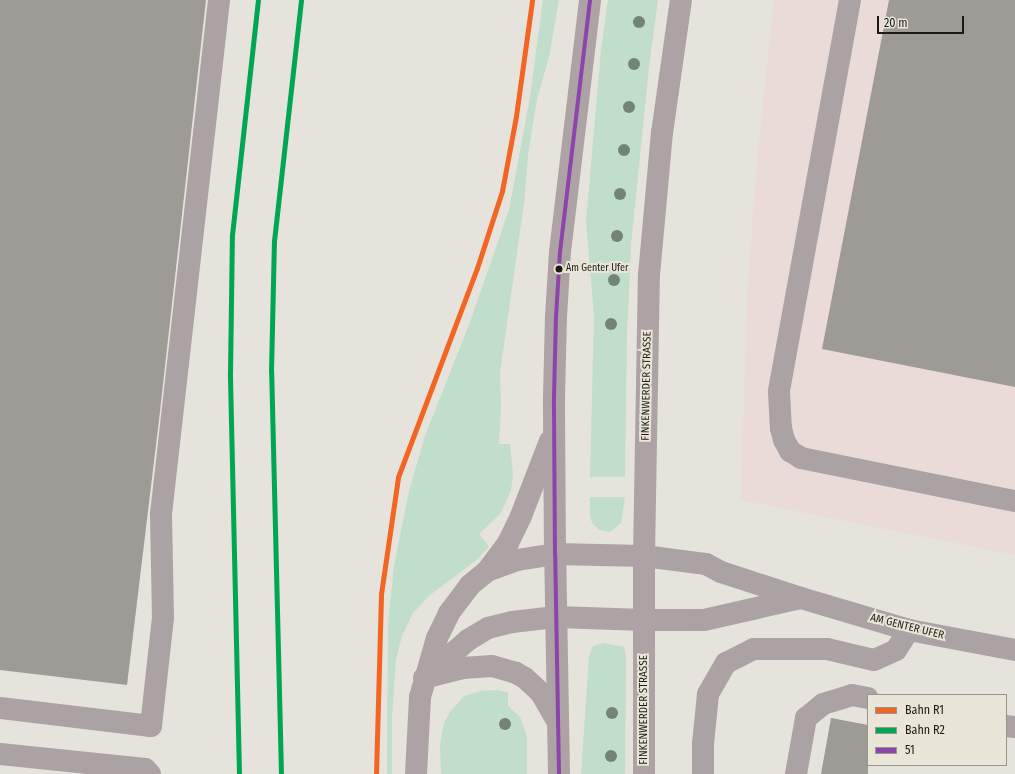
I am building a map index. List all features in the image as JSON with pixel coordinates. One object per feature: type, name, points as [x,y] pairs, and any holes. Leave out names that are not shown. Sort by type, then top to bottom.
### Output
[{"type":"main road","points":[[559,774],[554,430],[556,317],[560,252],[590,0]]},
{"type":"main road","name":"FINKENWERDER STRASSE","points":[[644,774],[644,556],[649,275],[662,133],[681,0]]},
{"type":"main road","points":[[416,774],[420,697],[424,678],[437,638],[449,613],[470,585],[487,571],[508,543],[521,516],[554,430]]},
{"type":"main road","points":[[487,571],[517,560],[555,554],[644,556]]},
{"type":"main road","points":[[424,678],[468,640],[488,628],[512,622],[556,617],[644,620]]},
{"type":"main road","points":[[424,678],[463,668],[492,666],[516,673],[525,678],[541,693],[559,724]]},
{"type":"street","points":[[0,708],[151,726],[163,618],[161,514],[219,0]]},
{"type":"street","points":[[850,0],[779,392],[781,428],[784,440],[790,451],[801,458],[1015,501]]},
{"type":"street","name":"AM GENTER UFER","points":[[644,556],[706,564],[721,572],[801,598],[909,630],[1015,650]]},
{"type":"street","name":"AM GENTER UFER","points":[[644,620],[704,620],[801,598]]},
{"type":"street","points":[[703,774],[703,744],[708,694],[726,663],[754,649],[827,649],[874,660],[896,650],[909,630]]},
{"type":"street","points":[[796,774],[806,718],[823,704],[852,695],[867,698]]},
{"type":"street","points":[[0,754],[145,769],[150,774]]},
{"type":"shaded area","points":[[774,0],[1015,0],[1015,555],[741,500],[747,296],[758,150]]},
{"type":"green space","points":[[543,0],[559,0],[549,57],[537,99],[528,155],[524,203],[500,373],[501,407],[499,444],[510,444],[513,475],[511,491],[500,514],[479,534],[489,546],[478,559],[430,595],[413,613],[402,636],[396,659],[392,717],[392,774],[387,774],[388,625],[394,566],[409,491],[425,436],[470,322],[509,210],[530,97]]},
{"type":"green space","points":[[608,0],[658,0],[649,67],[631,245],[627,334],[625,477],[590,477],[594,315],[586,222],[601,50]]},
{"type":"green space","points":[[590,497],[625,497],[621,523],[610,532],[599,530],[592,523],[590,514]]},
{"type":"green space","points":[[603,643],[624,647],[626,657],[625,774],[581,774],[589,657],[593,646]]},
{"type":"green space","points":[[496,690],[508,692],[508,706],[520,717],[527,737],[527,774],[441,774],[440,745],[444,723],[450,712],[464,696],[481,691]]},
{"type":"building","points":[[0,0],[206,0],[159,420],[127,685],[0,670]]},
{"type":"building","points":[[889,0],[1015,0],[1015,387],[822,349]]},
{"type":"building","points":[[831,718],[867,725],[868,774],[821,774]]},
{"type":"rail line","name":"R2","points":[[239,774],[230,373],[232,235],[258,0]]},
{"type":"rail line","name":"R2","points":[[281,774],[271,371],[274,241],[301,0]]},
{"type":"rail line","name":"R1","points":[[376,774],[381,594],[398,477],[477,268],[502,191],[516,116],[532,0]]},
{"type":"transit line","name":"51","points":[[559,774],[555,554],[554,397],[556,317],[560,252],[590,0]]},
{"type":"place","name":"Am Genter Ufer","points":[[559,269]]}]
